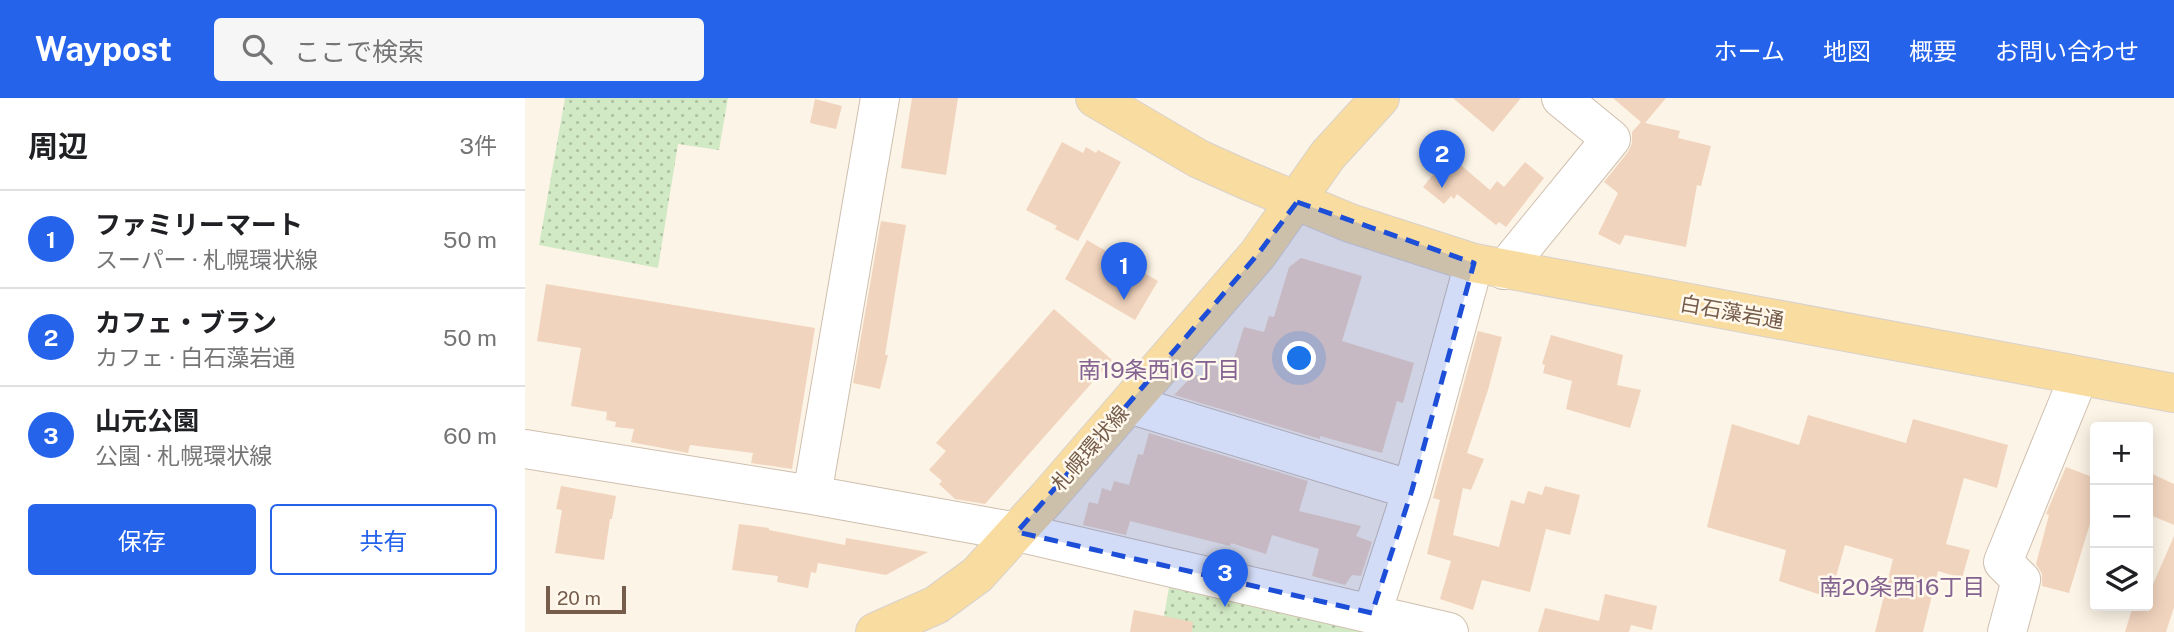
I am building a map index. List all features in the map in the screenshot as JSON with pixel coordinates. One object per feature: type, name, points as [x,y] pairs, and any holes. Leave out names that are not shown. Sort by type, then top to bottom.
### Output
[{"type":"main road","name":"白石藻岩通","points":[[1095,98],[1199,159],[1297,202],[1350,223],[1489,266],[2174,393]]},
{"type":"main road","name":"札幌環状線","points":[[875,632],[936,604],[977,575],[1258,254],[1328,155],[1380,98]]},
{"type":"street","points":[[812,495],[880,98]]},
{"type":"street","points":[[1372,613],[1489,266],[1611,139],[1561,98]]},
{"type":"street","points":[[2007,632],[2021,580],[2003,562],[2079,376]]},
{"type":"street","points":[[1129,404],[1412,490]]},
{"type":"street","points":[[525,449],[812,495],[1017,532],[1449,632]]},
{"type":"highlighted area","points":[[1297,202],[1474,263],[1412,490],[1372,613],[1017,532],[1258,254]]},
{"type":"green space","points":[[565,98],[728,98],[719,150],[678,144],[658,268],[539,245]]},
{"type":"green space","points":[[1170,582],[1399,632],[1161,632]]},
{"type":"building","points":[[912,98],[958,98],[946,175],[901,168]]},
{"type":"building","points":[[1453,98],[1521,98],[1493,132]]},
{"type":"building","points":[[1613,98],[1666,98],[1645,123],[1680,131],[1678,138],[1711,146],[1701,186],[1697,185],[1686,247],[1625,235],[1620,245],[1598,234],[1618,193],[1604,182],[1628,152],[1632,143],[1632,132],[1641,122]]},
{"type":"building","points":[[815,99],[842,106],[836,129],[810,123]]},
{"type":"building","points":[[1062,142],[1083,153],[1086,147],[1096,153],[1098,150],[1121,162],[1078,241],[1055,229],[1057,226],[1026,210]]},
{"type":"building","points":[[1449,155],[1490,190],[1497,181],[1504,187],[1525,162],[1544,178],[1506,227],[1499,222],[1496,225],[1457,194],[1454,199],[1451,196],[1444,204],[1423,187]]},
{"type":"building","points":[[881,221],[906,225],[885,355],[888,355],[880,389],[853,383]]},
{"type":"building","points":[[1087,240],[1158,281],[1135,320],[1065,279]]},
{"type":"building","points":[[1301,258],[1362,276],[1342,341],[1414,363],[1403,403],[1397,401],[1382,453],[1320,436],[1320,439],[1174,395],[1194,374],[1202,377],[1206,363],[1230,371],[1244,327],[1264,332],[1269,316],[1274,317],[1289,267]]},
{"type":"building","points":[[546,284],[815,328],[792,469],[751,463],[753,453],[690,445],[688,453],[631,442],[634,429],[615,427],[616,422],[606,420],[607,412],[571,406],[581,348],[537,341]]},
{"type":"building","points":[[1054,309],[1112,360],[985,504],[955,499],[939,484],[942,481],[929,470],[946,451],[936,443]]},
{"type":"building","points":[[1478,331],[1502,337],[1467,453],[1484,459],[1471,490],[1463,488],[1453,535],[1499,547],[1511,500],[1524,504],[1528,491],[1542,495],[1545,486],[1580,495],[1570,535],[1546,529],[1530,592],[1482,580],[1473,610],[1440,599],[1451,561],[1427,554],[1440,500],[1433,498]]},
{"type":"building","points":[[1551,335],[1623,355],[1617,385],[1641,390],[1630,428],[1566,409],[1572,381],[1543,373],[1545,365],[1542,364]]},
{"type":"building","points":[[1808,415],[1906,443],[1913,419],[2008,445],[1997,488],[1964,478],[1946,544],[1970,550],[1962,578],[1938,571],[1923,632],[1875,632],[1893,559],[1845,545],[1830,598],[1779,581],[1786,550],[1707,527],[1732,424],[1799,445]]},
{"type":"building","points":[[1149,433],[1308,481],[1299,511],[1361,526],[1356,536],[1372,542],[1361,576],[1352,575],[1345,585],[1312,576],[1319,549],[1272,535],[1266,554],[1231,543],[1230,546],[1130,521],[1126,535],[1083,525],[1089,502],[1098,504],[1102,488],[1111,491],[1114,481],[1129,485],[1138,454],[1143,455]]},
{"type":"building","points":[[2066,467],[2090,476],[2090,524],[2069,593],[2042,586],[2042,574],[2036,564],[2049,515],[2046,514]]},
{"type":"building","points":[[2153,474],[2174,484],[2174,525],[2153,516]]},
{"type":"building","points":[[561,486],[616,496],[604,560],[555,553],[562,510],[556,509]]},
{"type":"building","points":[[739,524],[845,545],[846,538],[928,552],[886,575],[818,563],[816,573],[811,572],[808,588],[777,582],[778,576],[732,570]]},
{"type":"building","points":[[2174,536],[2174,607],[2166,632],[2125,632],[2131,611],[2153,611],[2153,584]]},
{"type":"building","points":[[1605,594],[1657,606],[1652,630],[1631,625],[1629,632],[1538,632],[1545,608],[1599,621]]},
{"type":"building","points":[[1134,610],[1193,622],[1192,632],[1130,632]]},
{"type":"place","name":"カフェ・ブラン","points":[[1442,188]]},
{"type":"place","name":"ファミリーマート","points":[[1124,300]]},
{"type":"place","name":"山元公園","points":[[1225,607]]},
{"type":"district","name":"南19条西16丁目","points":[[1159,369]]},
{"type":"district","name":"南20条西16丁目","points":[[1902,586]]}]
